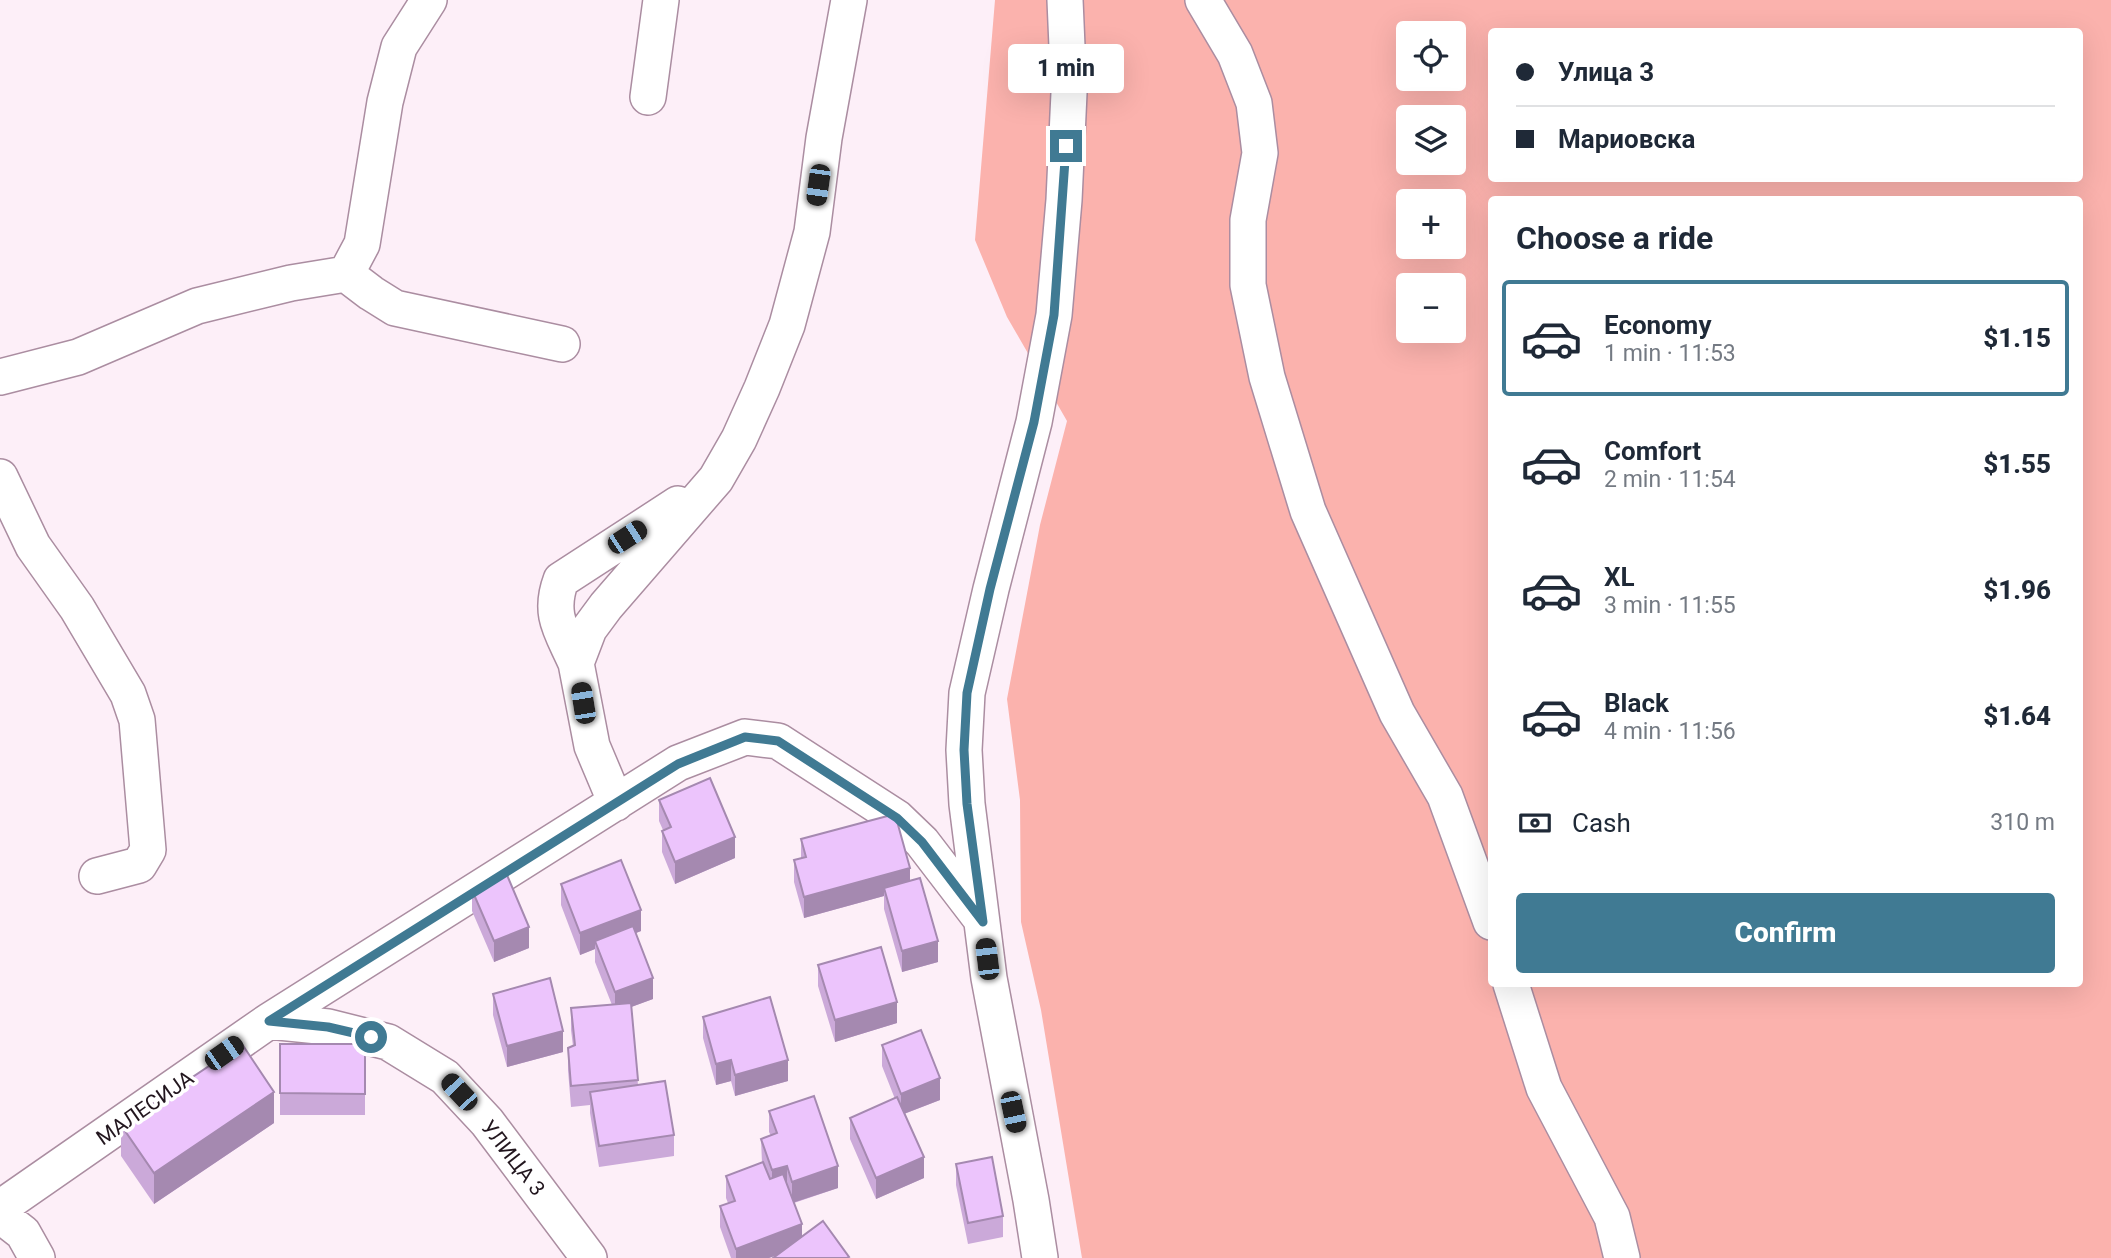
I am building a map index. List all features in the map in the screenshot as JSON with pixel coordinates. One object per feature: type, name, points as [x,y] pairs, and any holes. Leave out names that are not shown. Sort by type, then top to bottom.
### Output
[{"type":"street","points":[[346,274],[362,244],[385,102],[399,47],[429,0]]},
{"type":"street","points":[[648,97],[661,0]]},
{"type":"street","points":[[576,663],[589,629],[606,606],[716,479],[739,439],[787,325],[812,232],[824,138],[849,0]]},
{"type":"street","points":[[1040,1258],[989,978],[967,804],[964,750],[967,693],[990,589],[1034,422],[1054,315],[1064,200],[1069,93],[1065,0]]},
{"type":"street","points":[[1203,0],[1235,54],[1254,103],[1260,153],[1248,220],[1248,285],[1267,377],[1308,511],[1397,713],[1446,796],[1488,914]]},
{"type":"street","points":[[0,377],[78,357],[197,306],[291,283],[346,274],[395,307],[562,344]]},
{"type":"street","points":[[0,477],[33,546],[77,608],[128,694],[137,720],[148,850],[139,865],[97,876]]},
{"type":"street","points":[[616,803],[592,746],[576,663],[557,620],[554,599],[561,580],[716,479]]},
{"type":"street","name":"МАЛЕСИЈА","points":[[0,1208],[269,1021],[678,764],[745,737],[778,741],[897,818],[922,842],[983,922]]},
{"type":"street","points":[[1512,987],[1544,1088],[1612,1217],[1622,1258]]},
{"type":"street","name":"УЛИЦА 3","points":[[269,1021],[328,1027],[388,1042],[445,1077],[487,1122],[589,1258]]},
{"type":"street","points":[[0,1215],[23,1233],[37,1258]]},
{"type":"shaded area","points":[[995,0],[2111,0],[2111,1258],[1082,1258],[1041,1010],[1021,922],[1020,800],[1007,699],[1040,525],[1067,421],[1007,317],[975,240]]},
{"type":"building","points":[[710,778],[735,837],[675,862],[662,831],[671,827],[659,800]]},
{"type":"building","points":[[895,814],[910,868],[804,897],[794,860],[806,857],[801,839]]},
{"type":"building","points":[[621,860],[641,910],[580,933],[561,884]]},
{"type":"building","points":[[507,875],[529,927],[494,941],[472,890]]},
{"type":"building","points":[[920,878],[938,941],[902,951],[884,888]]},
{"type":"building","points":[[633,926],[653,978],[615,992],[595,941]]},
{"type":"building","points":[[881,947],[897,1002],[835,1020],[818,965]]},
{"type":"building","points":[[550,978],[563,1031],[507,1046],[493,994]]},
{"type":"building","points":[[770,997],[788,1060],[735,1075],[731,1060],[716,1064],[703,1017]]},
{"type":"building","points":[[631,1003],[638,1080],[571,1086],[568,1048],[575,1045],[571,1008]]},
{"type":"building","points":[[921,1030],[940,1078],[901,1094],[882,1045]]},
{"type":"building","points":[[242,1044],[274,1092],[154,1173],[121,1125]]},
{"type":"building","points":[[280,1044],[365,1044],[365,1094],[280,1093]]},
{"type":"building","points":[[665,1081],[674,1135],[599,1146],[590,1092]]},
{"type":"building","points":[[814,1096],[838,1166],[792,1182],[787,1166],[772,1170],[761,1139],[777,1133],[769,1111]]},
{"type":"building","points":[[897,1097],[924,1157],[876,1178],[850,1118]]},
{"type":"building","points":[[992,1157],[1003,1216],[968,1223],[956,1164]]},
{"type":"building","points":[[763,1162],[770,1179],[783,1174],[802,1224],[736,1249],[720,1206],[735,1201],[726,1176]]},
{"type":"building","points":[[823,1221],[849,1257],[773,1258]]},
{"type":"route","points":[[371,1037],[328,1027],[269,1021],[678,764],[745,737],[778,741],[897,818],[922,842],[983,922],[967,804],[964,750],[967,693],[990,589],[1034,422],[1054,315],[1066,146]]}]
